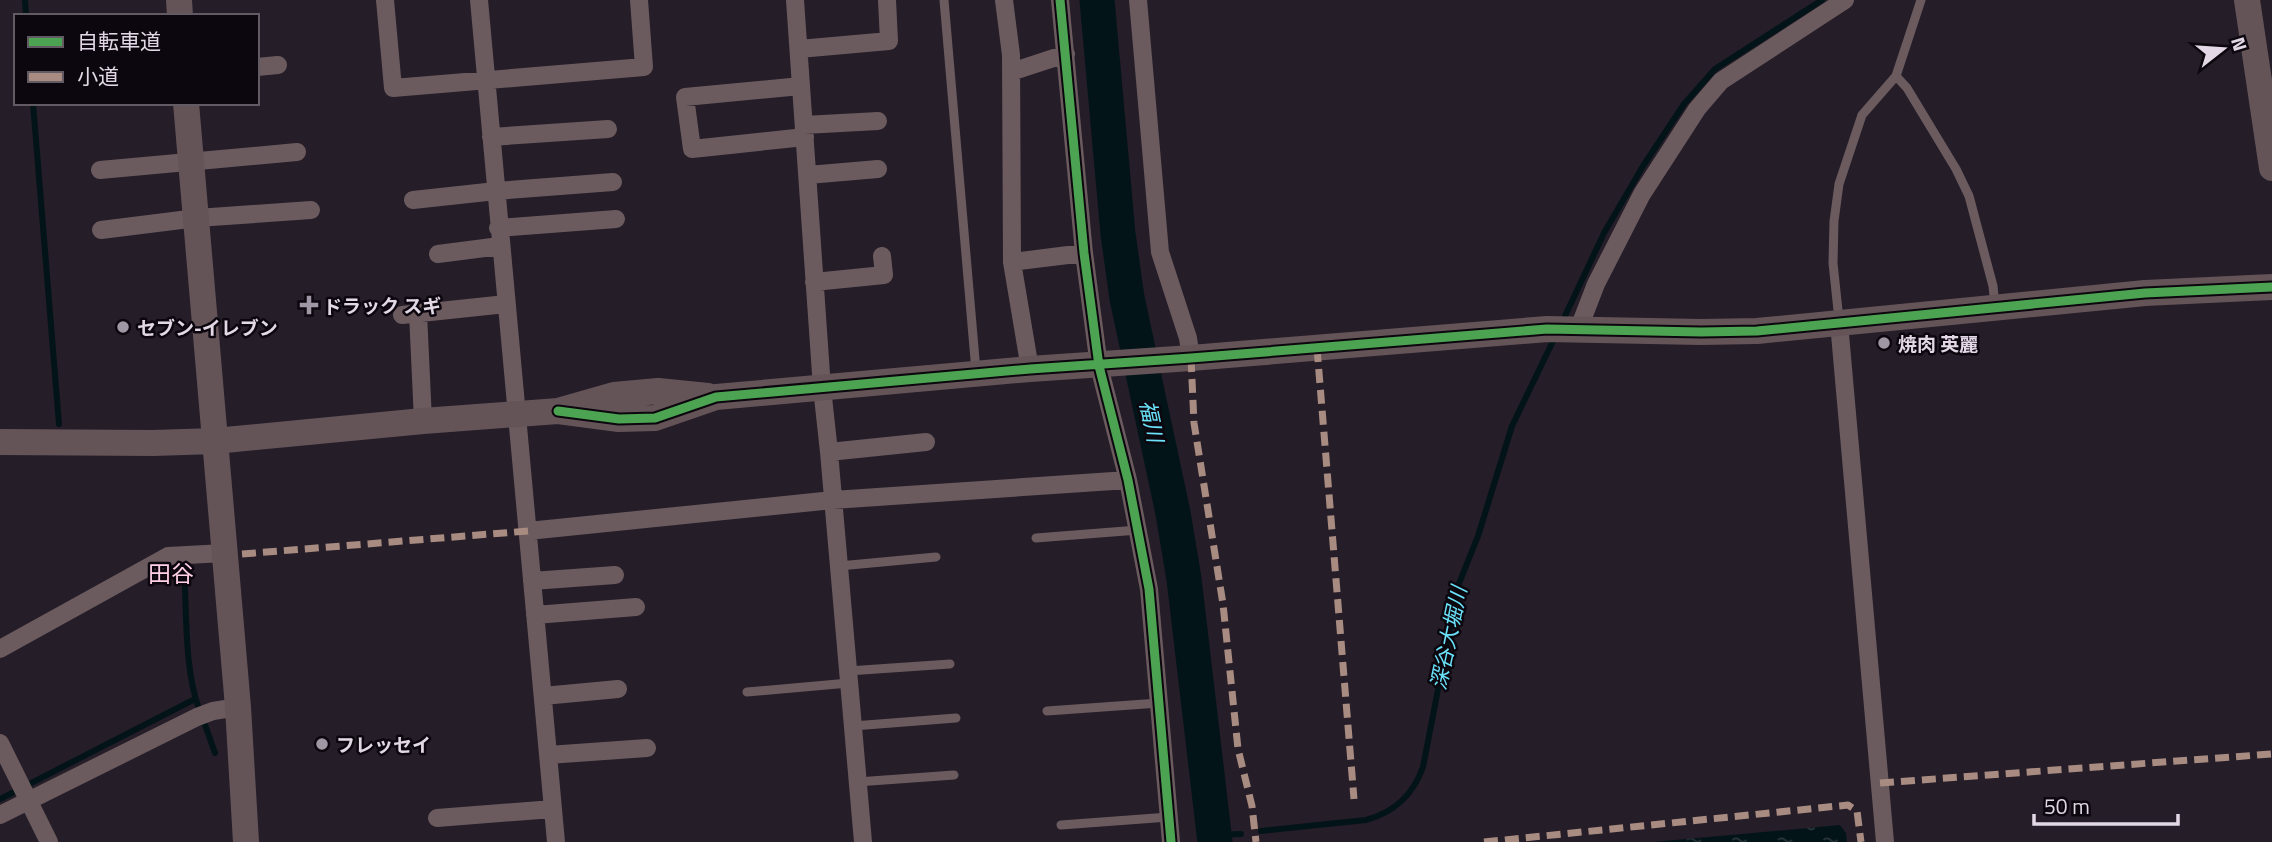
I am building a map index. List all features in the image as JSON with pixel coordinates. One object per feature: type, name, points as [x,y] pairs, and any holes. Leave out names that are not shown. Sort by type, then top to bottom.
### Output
[{"type":"street","points":[[385,0],[393,88],[644,67],[639,0]]},
{"type":"street","points":[[479,0],[556,842]]},
{"type":"street","points":[[795,0],[822,388],[863,842]]},
{"type":"street","points":[[799,49],[890,41],[887,0]]},
{"type":"street","points":[[1004,0],[1011,72],[1012,262],[1030,369]]},
{"type":"street","points":[[1060,0],[1084,253],[1149,589],[1171,842]]},
{"type":"street","points":[[1138,0],[1160,253],[1188,338],[1183,359]]},
{"type":"street","points":[[1579,328],[1596,285],[1642,194],[1697,108],[1721,81],[1845,0]]},
{"type":"street","points":[[2248,0],[2272,168]]},
{"type":"street","points":[[1011,72],[1066,54]]},
{"type":"street","points":[[259,67],[278,65]]},
{"type":"street","points":[[802,86],[685,97],[692,149],[878,121]]},
{"type":"street","points":[[186,105],[238,707],[246,842]]},
{"type":"street","points":[[491,137],[608,129]]},
{"type":"street","points":[[100,170],[297,152]]},
{"type":"street","points":[[808,175],[878,169]]},
{"type":"street","points":[[413,200],[613,182]]},
{"type":"street","points":[[101,230],[197,218],[311,210]]},
{"type":"street","points":[[438,254],[499,237],[616,219]]},
{"type":"street","points":[[1012,262],[1084,253]]},
{"type":"street","points":[[814,282],[884,275],[882,256]]},
{"type":"street","points":[[0,442],[215,441],[558,411],[619,419],[656,418],[716,397],[1030,369],[1579,328],[1757,331],[2145,293],[2272,287]]},
{"type":"street","points":[[423,421],[410,314],[506,304]]},
{"type":"street","points":[[1839,323],[1885,842]]},
{"type":"street","points":[[829,452],[926,442]]},
{"type":"street","points":[[528,531],[833,500],[1128,480]]},
{"type":"street","points":[[0,649],[168,556],[224,553]]},
{"type":"street","points":[[532,581],[615,575]]},
{"type":"street","points":[[535,615],[636,607]]},
{"type":"street","points":[[543,696],[618,689]]},
{"type":"street","points":[[0,815],[197,718],[238,707]]},
{"type":"street","points":[[0,743],[49,842]]},
{"type":"street","points":[[548,755],[647,748]]},
{"type":"street","points":[[438,818],[553,809]]},
{"type":"lane","points":[[944,0],[976,374]]},
{"type":"lane","points":[[1839,323],[1833,263],[1834,221],[1839,184],[1862,115],[1896,76],[1921,0]]},
{"type":"lane","points":[[1896,76],[1907,88],[1956,169],[1969,196],[1993,286],[1996,308]]},
{"type":"lane","points":[[1036,538],[1138,530]]},
{"type":"lane","points":[[839,566],[936,557]]},
{"type":"lane","points":[[747,692],[950,663]]},
{"type":"lane","points":[[1047,711],[1159,703]]},
{"type":"lane","points":[[853,726],[956,718]]},
{"type":"lane","points":[[857,782],[954,775]]},
{"type":"lane","points":[[1061,825],[1169,817]]},
{"type":"water","points":[[1840,825],[1846,833],[1847,842],[1653,842]]},
{"type":"waterway","points":[[25,0],[26,14]]},
{"type":"waterway","name":"福川","points":[[1097,0],[1118,234],[1127,298],[1173,513],[1184,579],[1215,842]]},
{"type":"waterway","name":"深谷大堀川","points":[[1565,316],[1604,233],[1643,166],[1684,104],[1715,69],[1822,0]]},
{"type":"waterway","points":[[33,105],[59,424]]},
{"type":"waterway","name":"深谷大堀川","points":[[1261,831],[1366,820],[1394,807],[1414,786],[1423,767],[1458,586],[1478,536],[1512,426],[1554,339]]},
{"type":"waterway","points":[[184,569],[188,658],[199,709]]},
{"type":"waterway","points":[[0,799],[195,699]]},
{"type":"waterway","points":[[204,722],[215,753]]},
{"type":"waterway","name":"深谷大堀川","points":[[1214,835],[1241,834]]},
{"type":"marked path","points":[[1317,348],[1354,799]]},
{"type":"marked path","points":[[1191,358],[1194,423],[1223,604],[1238,749],[1252,806],[1256,842]]},
{"type":"marked path","points":[[242,554],[528,531]]},
{"type":"marked path","points":[[1880,783],[2272,754]]},
{"type":"marked path","points":[[1484,842],[1848,805],[1857,811],[1861,842]]},
{"type":"cycle path","points":[[1060,0],[1084,253],[1099,366],[1128,480],[1149,589],[1171,842]]},
{"type":"cycle path","points":[[558,411],[619,419],[655,418],[716,397],[1030,369],[1547,329],[1757,331],[2145,293],[2272,287]]},
{"type":"place","name":"ドラック スギ","points":[[309,305]]},
{"type":"place","name":"セブン-イレブン","points":[[123,327]]},
{"type":"place","name":"焼肉 英麗","points":[[1884,343]]},
{"type":"place","name":"フレッセイ","points":[[322,744]]},
{"type":"district","name":"田谷","points":[[171,573]]}]
